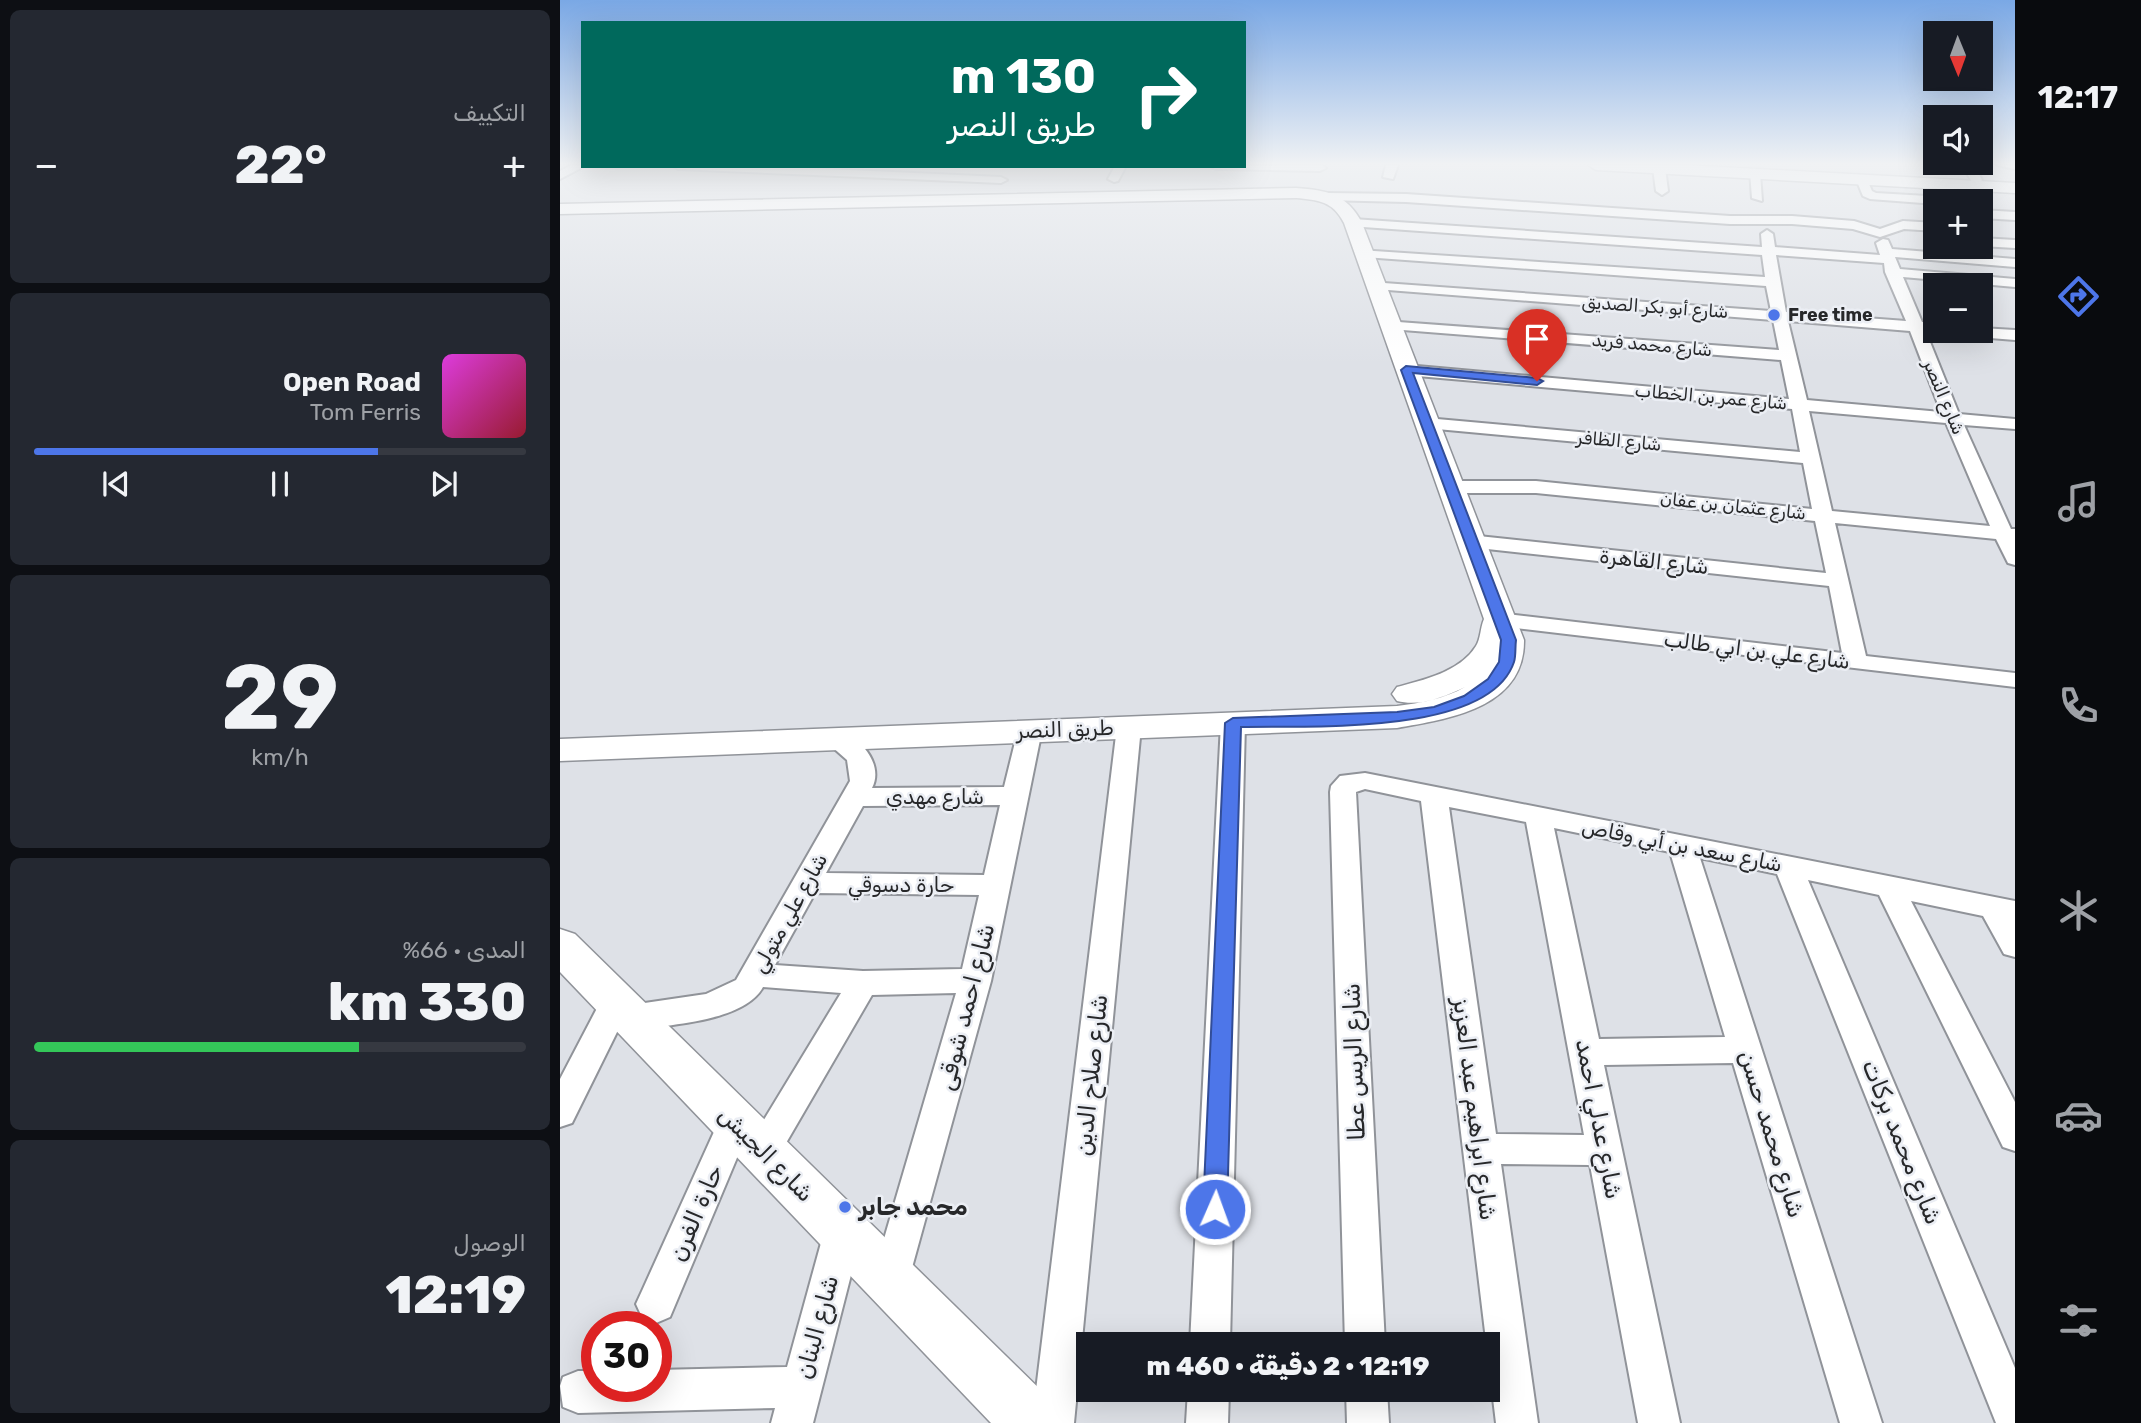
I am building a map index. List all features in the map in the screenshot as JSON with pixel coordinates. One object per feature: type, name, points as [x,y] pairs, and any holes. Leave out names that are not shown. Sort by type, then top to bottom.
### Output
[{"type":"street","name":"طريق النصر","points":[[560,750],[1397,717],[1437,711],[1470,699],[1494,682],[1507,662],[1508,640],[1498,620],[1356,231]]},
{"type":"street","points":[[1381,231],[1484,262],[1769,251],[1888,261],[2015,263]]},
{"type":"street","points":[[1484,262],[1495,231]]},
{"type":"street","points":[[1766,231],[1772,282],[1856,662]]},
{"type":"street","points":[[1875,231],[1923,237]]},
{"type":"street","points":[[1880,233],[1885,231]]},
{"type":"street","name":"شارع النصر","points":[[1880,233],[1888,261],[1952,418],[2010,534],[2015,559]]},
{"type":"street","points":[[1993,243],[2015,244]]},
{"type":"street","points":[[1364,253],[1772,282]]},
{"type":"street","points":[[1888,261],[2015,284]]},
{"type":"street","name":"شارع أبو بكر الصديق","points":[[1376,285],[1484,262],[1780,316],[1923,327]]},
{"type":"street","name":"شارع محمد فريد","points":[[1390,324],[1789,356]]},
{"type":"street","points":[[1993,333],[2015,335]]},
{"type":"street","name":"شارع عمر بن الخطاب","points":[[1406,370],[2015,424]]},
{"type":"street","name":"شارع الظافر","points":[[1426,424],[1811,458]]},
{"type":"street","name":"شارع عثمان بن عفان","points":[[1450,487],[1536,487],[2010,534]]},
{"type":"street","name":"شارع القاهرة","points":[[1469,541],[1838,581]]},
{"type":"street","name":"طريق النصر","points":[[560,738],[1365,700],[1420,692],[1465,674],[1492,649],[1498,620]]},
{"type":"street","name":"شارع علي بن ابي طالب","points":[[1498,620],[2015,680]]},
{"type":"street","points":[[1210,1332],[1233,723]]},
{"type":"street","name":"شارع صلاح الدين","points":[[1053,1423],[1129,727]]},
{"type":"street","name":"شارع احمد شوقى","points":[[891,1280],[975,982],[1030,730]]},
{"type":"street","name":"شارع علي متولي","points":[[623,1009],[713,1005],[732,999],[747,988],[863,781],[863,765],[857,752],[835,738]]},
{"type":"street","name":"شارع سعد بن أبي وقاص","points":[[1349,782],[1365,781],[2004,909]]},
{"type":"street","name":"شارع الريس عطا","points":[[1349,782],[1343,792],[1365,1332]]},
{"type":"street","name":"شارع ابراهيم عبد العزيز","points":[[1434,795],[1517,1423]]},
{"type":"street","name":"شارع مهدي","points":[[855,797],[1016,796]]},
{"type":"street","name":"شارع عدلي احمد","points":[[1538,816],[1659,1423]]},
{"type":"street","name":"شارع محمد حسن","points":[[1682,845],[1861,1423]]},
{"type":"street","name":"شارع محمد بركات","points":[[1788,866],[2015,1418]]},
{"type":"street","name":"حارة دسوقي","points":[[806,883],[996,885]]},
{"type":"street","points":[[1889,886],[2015,1136]]},
{"type":"street","points":[[2004,909],[2015,946]]},
{"type":"street","name":"شارع الجيش","points":[[560,945],[1032,1423]]},
{"type":"street","points":[[755,975],[863,983],[975,982]]},
{"type":"street","name":"حارة الفرن","points":[[656,1304],[749,1137],[863,983]]},
{"type":"street","points":[[562,1103],[623,1009]]},
{"type":"street","points":[[1585,1052],[1746,1049]]},
{"type":"street","points":[[1481,1149],[1605,1150]]},
{"type":"street","name":"شارع البنان","points":[[796,1405],[843,1232]]},
{"type":"street","points":[[578,1392],[796,1405]]},
{"type":"street","points":[[1208,1423],[1209,1402]]},
{"type":"street","points":[[1367,1402],[1368,1423]]},
{"type":"place","name":"Free time","points":[[1774,315]]},
{"type":"place","name":"محمد جابر","points":[[845,1207]]},
{"type":"route","points":[[1215,1209],[1233,723],[1397,717],[1437,711],[1470,699],[1494,682],[1507,662],[1508,640],[1498,620],[1406,370],[1537,381]]}]
